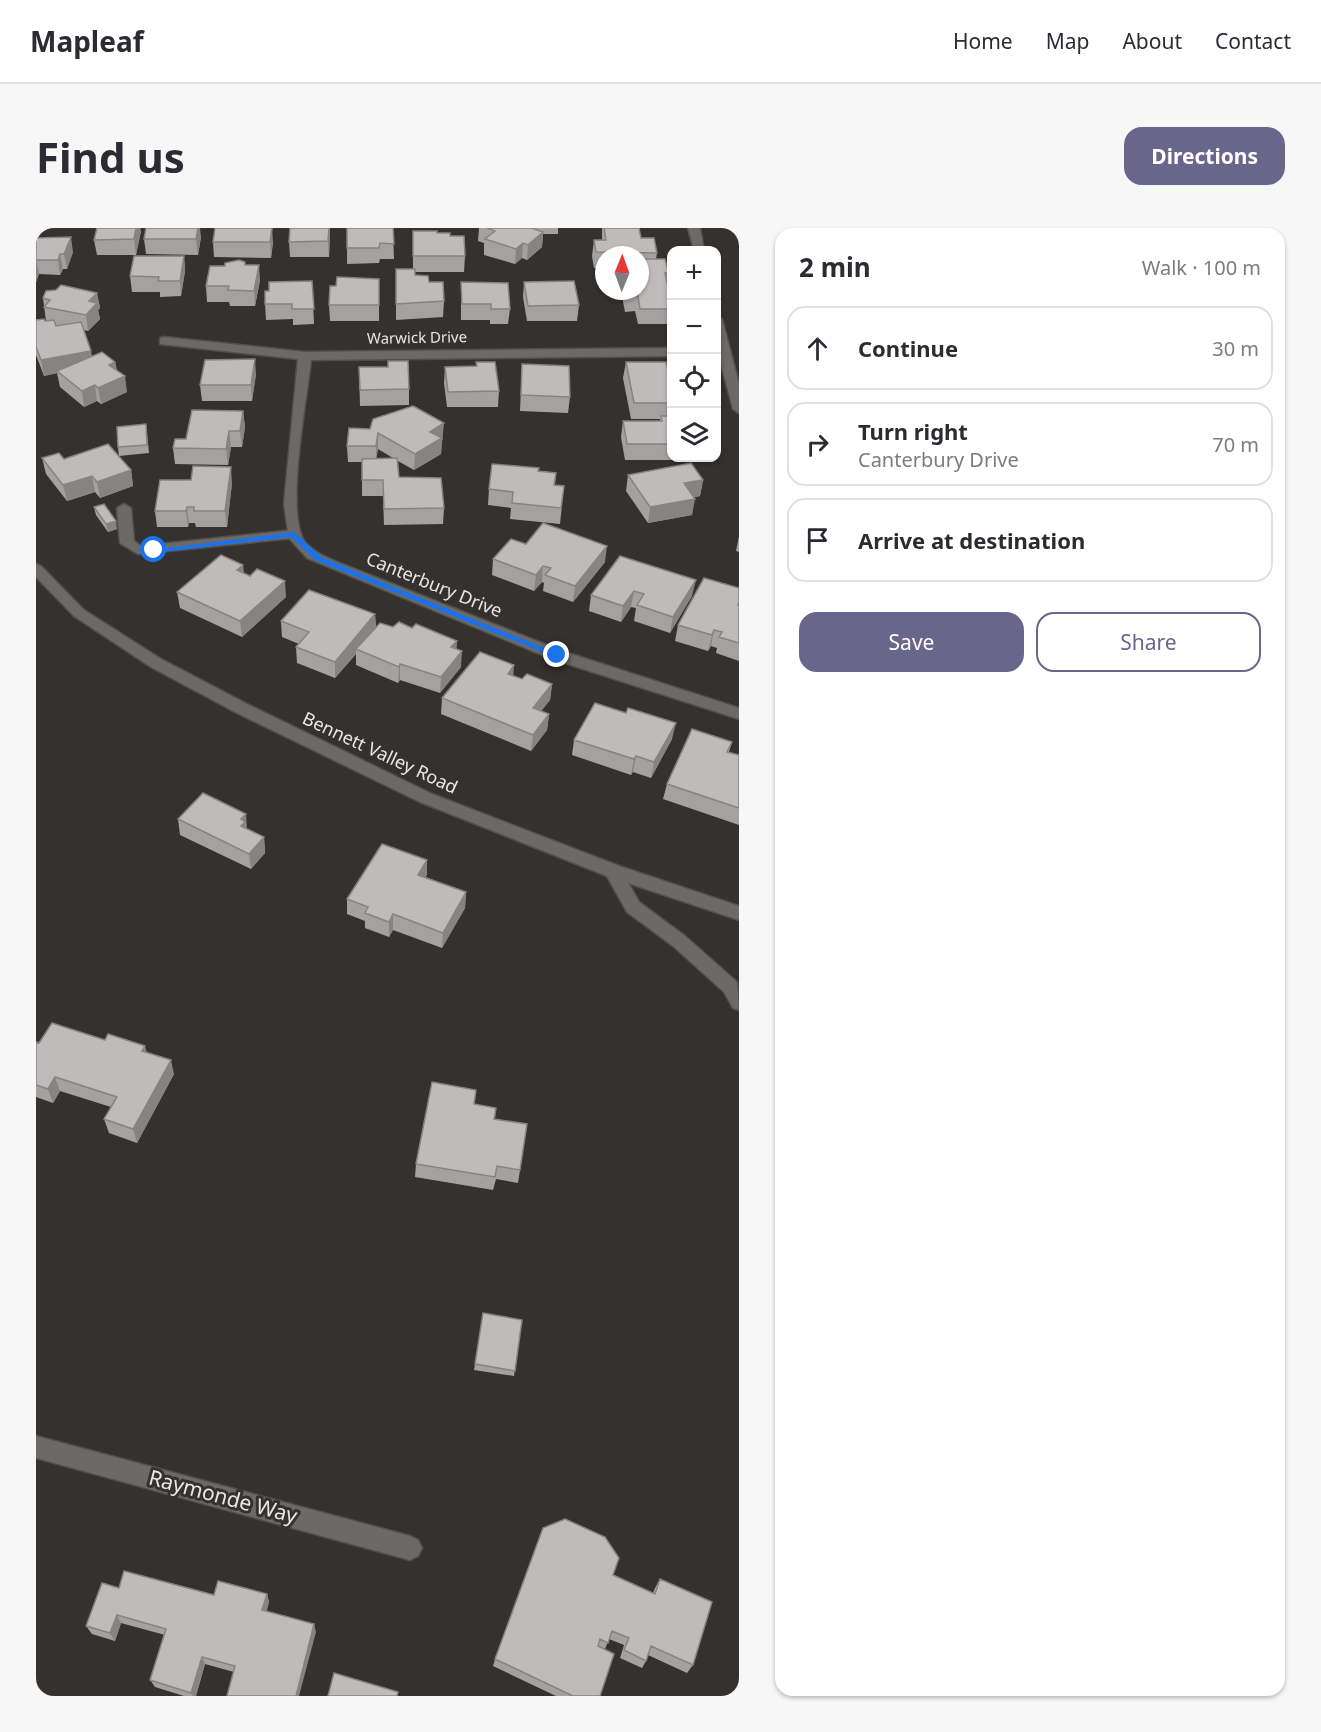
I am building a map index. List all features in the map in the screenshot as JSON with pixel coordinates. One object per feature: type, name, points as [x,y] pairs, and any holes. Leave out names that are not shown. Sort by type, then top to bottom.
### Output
[{"type":"street","points":[[694,228],[698,246]]},
{"type":"street","name":"Warwick Drive","points":[[164,341],[305,356],[667,352]]},
{"type":"street","points":[[739,352],[721,352],[739,409]]},
{"type":"street","points":[[124,508],[127,543],[138,550],[294,534],[292,482],[305,356]]},
{"type":"street","name":"Canterbury Drive","points":[[294,534],[306,550],[332,565],[557,655],[739,714]]},
{"type":"street","name":"Bennett Valley Road","points":[[36,569],[79,613],[156,663],[426,798],[613,871],[739,913]]},
{"type":"street","points":[[613,871],[633,907],[688,948],[731,987],[739,1003]]},
{"type":"street","name":"Raymonde Way","points":[[36,1447],[410,1548]]},
{"type":"building","points":[[97,228],[136,228],[134,239],[94,240]]},
{"type":"building","points":[[146,228],[198,228],[196,239],[144,239]]},
{"type":"building","points":[[215,228],[272,228],[270,242],[213,242]]},
{"type":"building","points":[[290,228],[329,228],[328,241],[289,242]]},
{"type":"building","points":[[347,228],[393,228],[394,244],[380,243],[379,248],[347,248]]},
{"type":"building","points":[[487,228],[531,228],[543,232],[528,245],[523,243],[516,249],[485,239],[495,231]]},
{"type":"building","points":[[604,228],[639,228],[641,238],[654,238],[657,253],[649,253],[649,246],[595,246],[594,240],[606,240]]},
{"type":"building","points":[[413,231],[437,231],[437,233],[450,233],[450,236],[464,236],[465,256],[413,256]]},
{"type":"building","points":[[71,237],[64,254],[60,254],[58,260],[36,260],[36,238]]},
{"type":"building","points":[[134,256],[184,256],[180,281],[158,281],[159,277],[130,276]]},
{"type":"building","points":[[649,259],[665,259],[667,309],[640,309],[639,300],[649,300]]},
{"type":"building","points":[[239,260],[245,262],[245,265],[259,265],[254,291],[228,290],[229,286],[206,286],[210,266],[225,266],[225,263]]},
{"type":"building","points":[[396,269],[415,269],[415,275],[428,276],[429,282],[443,282],[444,301],[396,304]]},
{"type":"building","points":[[337,277],[379,279],[379,305],[329,305],[330,286],[336,286]]},
{"type":"building","points":[[312,281],[314,309],[292,309],[292,304],[265,304],[265,291],[269,291],[269,282]]},
{"type":"building","points":[[574,281],[579,305],[528,306],[524,282]]},
{"type":"building","points":[[461,282],[508,283],[510,309],[491,309],[491,304],[462,304]]},
{"type":"building","points":[[61,285],[97,293],[89,301],[97,303],[86,315],[44,307],[50,300],[43,298],[46,291],[56,290]]},
{"type":"building","points":[[44,319],[45,321],[54,320],[56,326],[81,322],[91,351],[41,360],[36,347],[36,320]]},
{"type":"building","points":[[102,352],[115,362],[109,365],[125,376],[98,388],[95,385],[82,391],[57,371]]},
{"type":"building","points":[[255,359],[251,385],[200,385],[205,360]]},
{"type":"building","points":[[388,361],[408,361],[409,389],[360,390],[359,367],[388,367]]},
{"type":"building","points":[[476,362],[495,362],[499,391],[448,392],[445,367],[477,366]]},
{"type":"building","points":[[626,362],[666,362],[667,403],[634,403]]},
{"type":"building","points":[[522,364],[569,366],[570,397],[521,395]]},
{"type":"building","points":[[413,406],[444,423],[430,432],[442,438],[415,454],[378,433],[376,446],[347,446],[349,428],[370,429],[373,419]]},
{"type":"building","points":[[192,410],[243,411],[240,431],[229,431],[226,449],[173,448],[175,439],[186,439]]},
{"type":"building","points":[[661,416],[667,416],[667,444],[627,444],[623,421],[662,421]]},
{"type":"building","points":[[146,424],[147,445],[118,447],[117,427]]},
{"type":"building","points":[[108,444],[131,470],[97,482],[92,476],[63,485],[42,458],[59,453],[64,459]]},
{"type":"building","points":[[397,458],[399,477],[441,478],[444,508],[384,509],[383,480],[362,480],[362,459]]},
{"type":"building","points":[[691,463],[703,480],[684,483],[695,499],[650,507],[628,475]]},
{"type":"building","points":[[492,464],[539,468],[538,471],[556,473],[554,485],[564,486],[561,508],[512,503],[513,492],[489,489]]},
{"type":"building","points":[[193,466],[231,467],[225,511],[194,511],[194,507],[187,507],[186,511],[155,511],[160,480],[191,480]]},
{"type":"building","points":[[104,504],[116,521],[106,524],[94,507]]},
{"type":"building","points":[[543,523],[607,546],[575,586],[545,575],[551,568],[543,566],[536,575],[493,559],[511,539],[526,544]]},
{"type":"building","points":[[221,555],[243,565],[237,570],[250,576],[257,569],[285,581],[240,621],[177,592]]},
{"type":"building","points":[[620,556],[696,580],[673,617],[637,605],[644,594],[634,591],[623,606],[591,595]]},
{"type":"building","points":[[704,578],[739,588],[739,643],[719,637],[722,632],[714,630],[712,635],[678,625]]},
{"type":"building","points":[[309,590],[375,614],[335,662],[296,647],[309,632],[281,621]]},
{"type":"building","points":[[399,622],[412,628],[416,624],[457,641],[451,647],[462,651],[441,677],[400,664],[399,667],[356,649],[380,623],[393,627]]},
{"type":"building","points":[[480,652],[514,665],[508,674],[522,679],[527,674],[552,684],[533,708],[549,714],[533,735],[442,698]]},
{"type":"building","points":[[595,703],[626,713],[628,708],[676,723],[654,762],[636,756],[634,759],[574,740]]},
{"type":"building","points":[[692,729],[732,742],[727,752],[739,755],[739,808],[667,784]]},
{"type":"building","points":[[203,793],[246,814],[241,819],[245,822],[241,826],[264,837],[249,854],[178,819]]},
{"type":"building","points":[[382,844],[427,860],[418,875],[466,892],[443,933],[393,914],[389,922],[365,913],[368,907],[347,899]]},
{"type":"building","points":[[52,1023],[105,1040],[108,1034],[145,1046],[142,1051],[171,1060],[133,1129],[104,1119],[117,1097],[55,1077],[48,1089],[36,1085],[36,1042],[39,1043]]},
{"type":"building","points":[[432,1082],[476,1090],[474,1104],[496,1108],[494,1119],[527,1124],[520,1170],[497,1166],[495,1177],[416,1164]]},
{"type":"building","points":[[483,1313],[522,1320],[515,1371],[475,1364]]},
{"type":"building","points":[[565,1519],[605,1537],[619,1558],[613,1575],[655,1594],[660,1579],[712,1602],[693,1665],[651,1646],[646,1661],[624,1650],[629,1638],[612,1631],[608,1643],[600,1639],[598,1646],[614,1654],[600,1696],[573,1696],[495,1659],[543,1528]]},
{"type":"building","points":[[124,1571],[214,1595],[218,1581],[267,1594],[262,1610],[314,1624],[296,1696],[227,1696],[235,1666],[202,1657],[191,1693],[150,1680],[166,1629],[117,1615],[110,1633],[86,1626],[102,1583],[119,1588]]},
{"type":"building","points":[[334,1673],[398,1692],[397,1696],[328,1696]]},
{"type":"route","points":[[154,550],[294,534],[296,540],[318,559],[557,655]]}]
